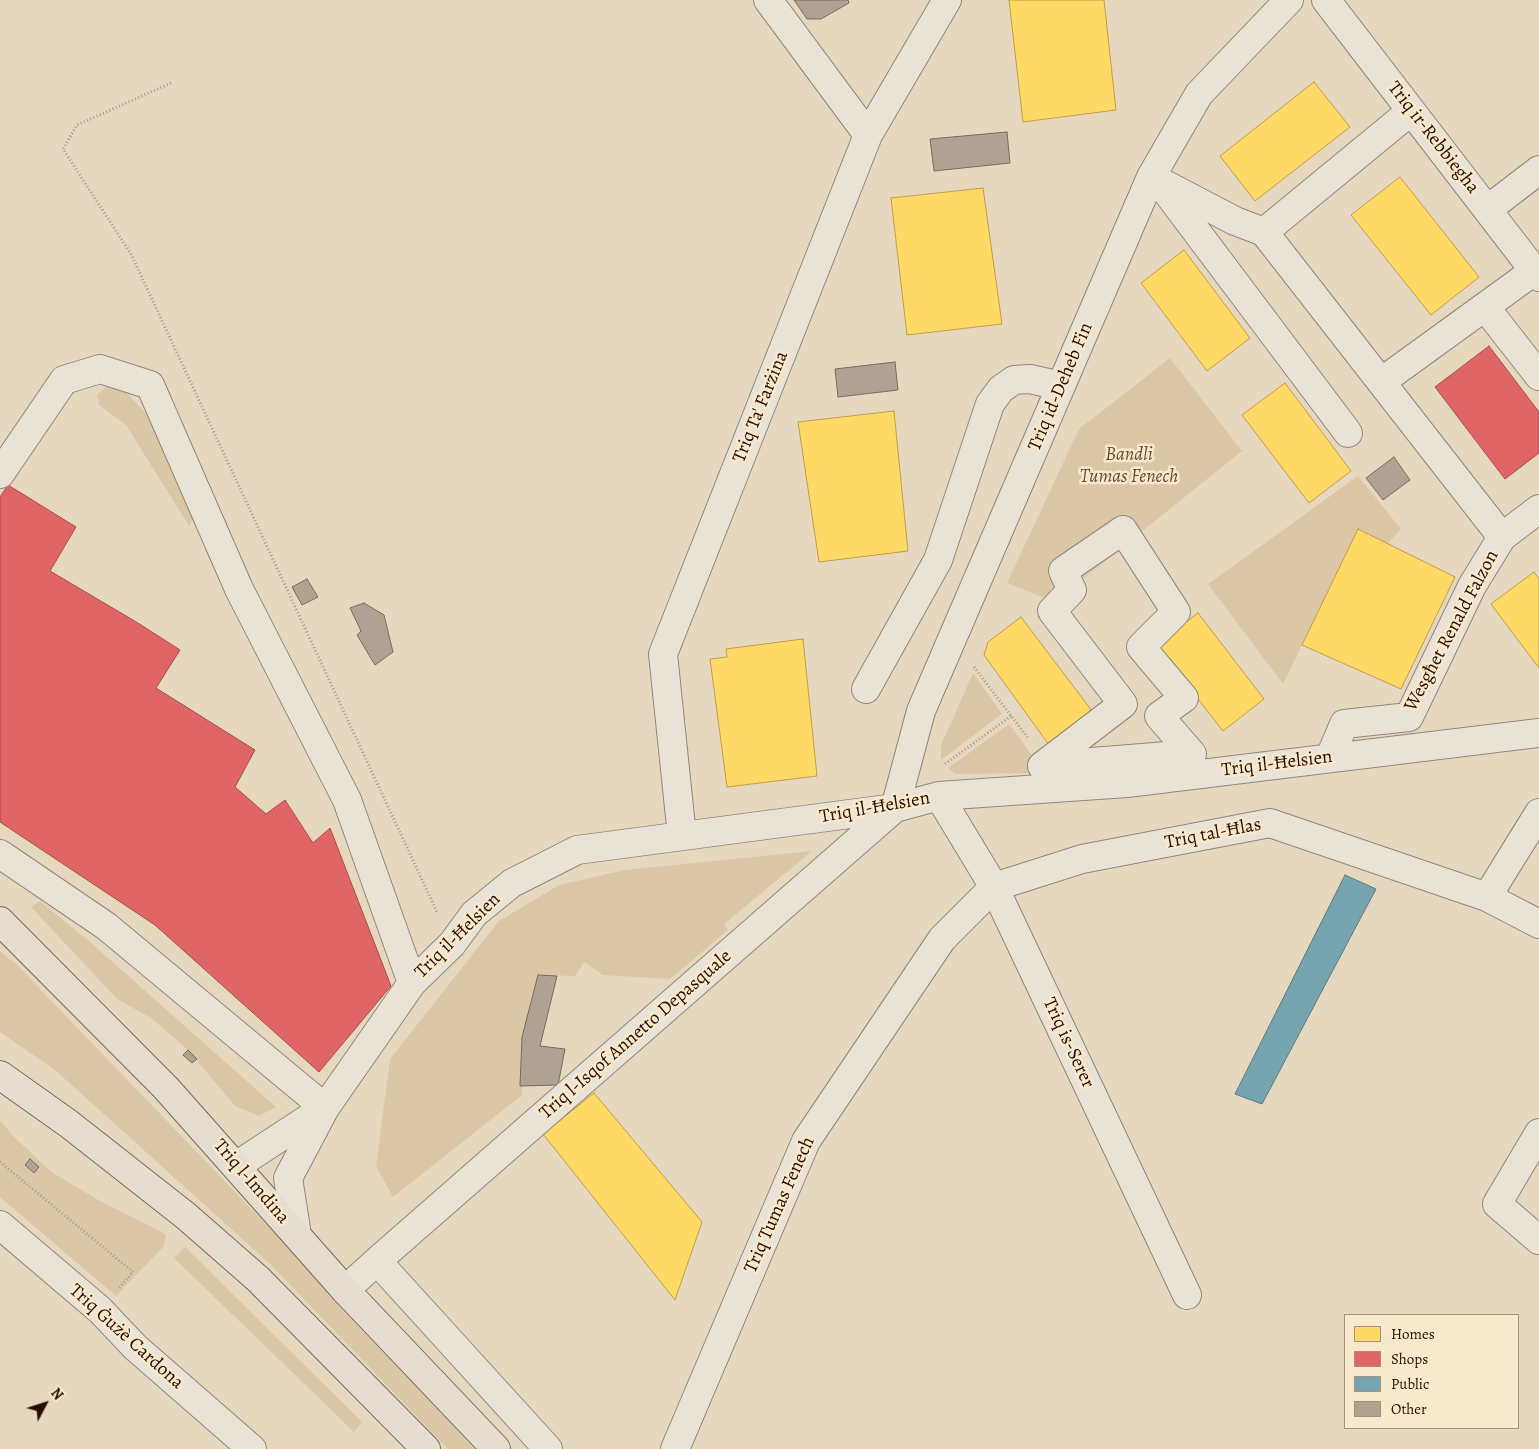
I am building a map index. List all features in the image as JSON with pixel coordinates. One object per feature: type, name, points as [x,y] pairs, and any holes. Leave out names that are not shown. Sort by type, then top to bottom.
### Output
[{"type":"highway","name":"Triq l-Imdina","points":[[0,921],[166,1088],[345,1290],[496,1449]]},
{"type":"highway","points":[[0,1075],[69,1124],[186,1216],[258,1279],[426,1449]]},
{"type":"street","points":[[768,0],[868,135]]},
{"type":"street","name":"Triq Ta' Farżina","points":[[682,836],[663,654],[868,135],[947,0]]},
{"type":"street","name":"Triq id-Deheb Fin","points":[[895,808],[922,711],[1061,386],[1155,179],[1199,94],[1289,0]]},
{"type":"street","name":"Triq ir-Rebbiegha","points":[[1326,0],[1537,274]]},
{"type":"street","points":[[1264,232],[1411,111]]},
{"type":"street","points":[[1488,209],[1539,170]]},
{"type":"street","points":[[1155,179],[1348,433]]},
{"type":"street","name":"Wesgħet Renald Falzon","points":[[1155,179],[1235,220],[1264,232],[1502,537]]},
{"type":"street","points":[[1381,382],[1485,307],[1537,274]]},
{"type":"street","points":[[1485,307],[1539,376]]},
{"type":"street","points":[[0,474],[64,380],[100,369],[150,385],[239,589],[347,800],[412,983]]},
{"type":"street","points":[[866,689],[938,560],[990,404],[1001,389],[1014,380],[1030,379],[1061,386]]},
{"type":"street","name":"Wesgħet Renald Falzon","points":[[1330,757],[1344,724],[1409,717],[1472,586],[1502,537],[1539,509]]},
{"type":"street","points":[[1123,530],[1176,612],[1141,647],[1184,698],[1159,716],[1192,754],[1124,772],[1042,766],[1047,763],[1123,704],[1052,611],[1072,590],[1062,571],[1123,530]]},
{"type":"street","name":"Triq il-Ħelsien","points":[[297,1235],[288,1178],[325,1108],[412,983],[452,944],[474,914],[512,883],[577,850],[895,808],[939,796],[1124,772],[1330,757],[1539,733]]},
{"type":"street","name":"Triq is-Serer","points":[[939,796],[994,887],[1187,1296]]},
{"type":"street","name":"Triq l-Isqof Annetto Depasquale","points":[[345,1290],[895,808]]},
{"type":"street","points":[[1487,897],[1539,813]]},
{"type":"street","name":"Triq tal-Ħlas","points":[[994,887],[1082,859],[1270,823],[1487,897],[1539,924]]},
{"type":"street","points":[[0,854],[106,926],[325,1108]]},
{"type":"street","name":"Triq Tumas Fenech","points":[[674,1449],[806,1141],[942,939],[994,887]]},
{"type":"street","name":"Triq il-Ħelsien","points":[[236,1166],[325,1108]]},
{"type":"street","points":[[1539,1133],[1497,1204],[1539,1240]]},
{"type":"street","name":"Triq Ġużè Cardona","points":[[0,1225],[100,1310],[135,1347],[252,1449]]},
{"type":"street","points":[[377,1261],[548,1449]]},
{"type":"path","points":[[171,83],[77,125],[63,149],[131,254],[452,944]]},
{"type":"path","points":[[972,665],[1047,763]]},
{"type":"path","points":[[942,766],[1011,716]]},
{"type":"path","points":[[0,1162],[133,1272],[100,1310]]},
{"type":"green space","name":"Bandli Tumas Fenech","points":[[1170,358],[1242,451],[1054,602],[1007,583],[1079,429]]},
{"type":"green space","points":[[107,386],[127,393],[148,416],[196,513],[189,526],[126,425],[99,405],[97,395]]},
{"type":"green space","points":[[1358,476],[1401,529],[1387,544],[1358,530],[1283,684],[1208,584]]},
{"type":"green space","points":[[973,673],[1002,714],[941,760],[941,745]]},
{"type":"green space","points":[[1009,724],[1045,773],[955,774],[948,768]]},
{"type":"green space","points":[[812,851],[724,924],[728,930],[670,979],[603,975],[584,962],[575,976],[538,975],[522,1043],[522,1095],[393,1197],[376,1166],[390,1059],[499,921],[559,885],[625,870]]},
{"type":"green space","points":[[40,901],[90,942],[276,1107],[259,1116],[235,1106],[188,1050],[151,1018],[117,999],[31,907]]},
{"type":"green space","points":[[0,951],[17,965],[291,1250],[474,1449],[448,1449],[270,1264],[55,1070],[0,1032]]},
{"type":"green space","points":[[0,1120],[13,1136],[53,1173],[100,1201],[166,1234],[164,1246],[116,1296],[0,1197]]},
{"type":"green space","points":[[185,1247],[362,1422],[354,1432],[174,1258]]},
{"type":"building: Homes","points":[[1009,0],[1104,0],[1116,110],[1023,122]]},
{"type":"building: Homes","points":[[1314,82],[1350,127],[1255,201],[1220,156]]},
{"type":"building: Homes","points":[[1400,177],[1479,277],[1431,315],[1351,215]]},
{"type":"building: Homes","points":[[983,188],[1002,324],[907,335],[891,198]]},
{"type":"building: Homes","points":[[1184,250],[1250,338],[1207,371],[1141,283]]},
{"type":"building: Homes","points":[[1285,383],[1351,471],[1309,503],[1242,415]]},
{"type":"building: Homes","points":[[894,411],[908,551],[819,562],[798,422]]},
{"type":"building: Homes","points":[[1358,529],[1455,577],[1401,689],[1302,645]]},
{"type":"building: Homes","points":[[1534,572],[1539,579],[1539,668],[1491,604]]},
{"type":"building: Homes","points":[[1198,613],[1264,699],[1223,731],[1156,645]]},
{"type":"building: Homes","points":[[1021,617],[1095,715],[1052,749],[984,655],[988,642]]},
{"type":"building: Homes","points":[[803,639],[817,776],[727,787],[710,659],[727,657],[726,649]]},
{"type":"building: Homes","points":[[594,1093],[702,1222],[675,1300],[543,1134]]},
{"type":"building: Shops","points":[[1489,346],[1539,412],[1539,453],[1505,479],[1435,387]]},
{"type":"building: Shops","points":[[8,485],[76,527],[50,571],[180,650],[156,688],[255,750],[235,787],[266,814],[285,800],[313,843],[330,828],[391,986],[319,1072],[155,925],[0,822],[0,497]]},
{"type":"building: Public","points":[[1345,875],[1376,889],[1262,1104],[1235,1094]]},
{"type":"building: Other","points":[[794,0],[848,0],[849,3],[821,19],[807,19]]},
{"type":"building: Other","points":[[1007,132],[1010,163],[934,171],[930,139]]},
{"type":"building: Other","points":[[895,362],[898,390],[838,397],[835,369]]},
{"type":"building: Other","points":[[1394,457],[1410,480],[1383,500],[1366,478]]},
{"type":"building: Other","points":[[307,579],[318,597],[302,605],[292,587]]},
{"type":"building: Other","points":[[364,603],[384,615],[393,652],[375,665],[357,635],[361,631],[350,608]]},
{"type":"building: Other","points":[[538,975],[557,976],[540,1046],[565,1049],[558,1085],[520,1086],[522,1037]]},
{"type":"building: Other","points":[[188,1050],[197,1059],[192,1063],[183,1055]]},
{"type":"building: Other","points":[[30,1159],[39,1167],[34,1173],[25,1165]]}]
